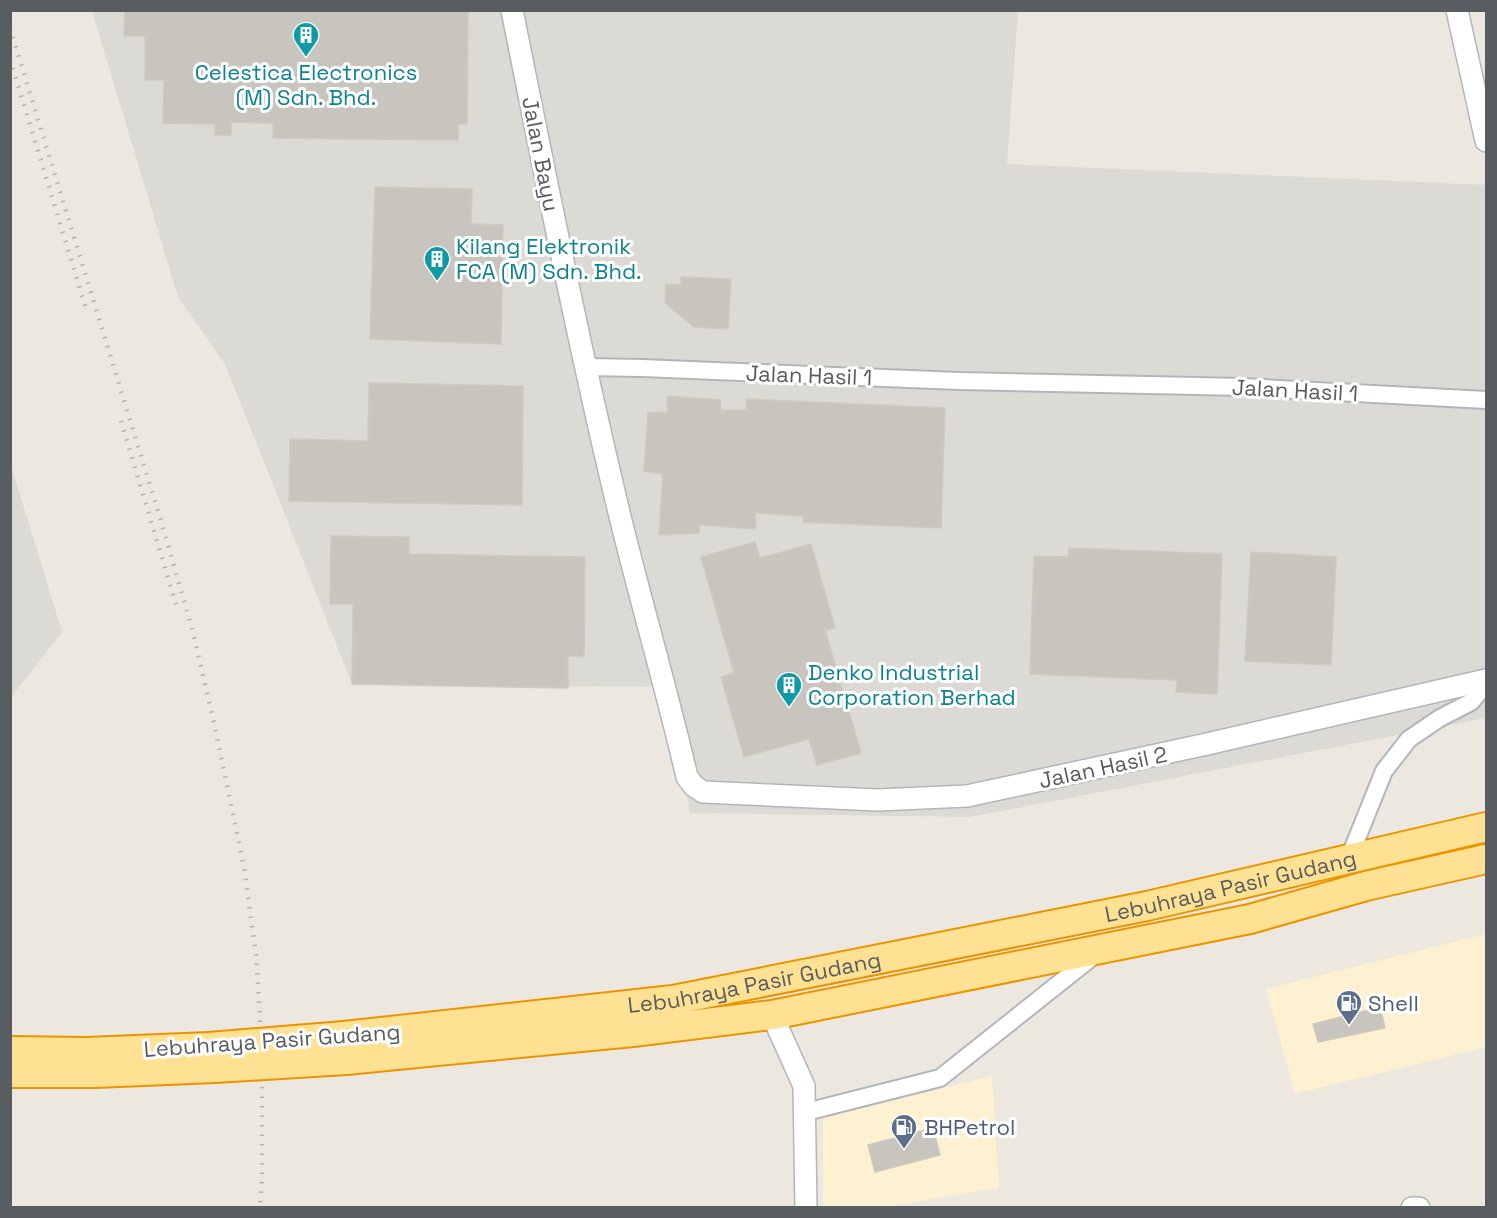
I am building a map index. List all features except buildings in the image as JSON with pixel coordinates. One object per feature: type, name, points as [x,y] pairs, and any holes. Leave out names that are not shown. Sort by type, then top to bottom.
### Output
[{"type":"highway","name":"Lebuhraya Pasir Gudang","points":[[345,1048],[673,1000],[1136,908],[1486,827]]},
{"type":"highway","name":"Lebuhraya Pasir Gudang","points":[[10,1073],[95,1073],[212,1058],[633,1032],[772,1015],[1250,919],[1366,886],[1486,859]]},
{"type":"highway","points":[[10,1045],[64,1052]]},
{"type":"highway","name":"Lebuhraya Pasir Gudang","points":[[10,1051],[212,1058]]},
{"type":"highway","points":[[10,1080],[95,1073]]},
{"type":"street","name":"Jalan Bayu","points":[[512,10],[586,367]]},
{"type":"street","points":[[1457,10],[1486,141]]},
{"type":"street","name":"Jalan Hasil 1","points":[[586,367],[958,381],[1244,387],[1486,400]]},
{"type":"street","name":"Jalan Hasil 2","points":[[586,367],[617,506],[666,687],[687,777],[693,786],[703,792],[878,800],[968,796],[1486,682]]},
{"type":"street","points":[[1349,858],[1384,771],[1409,739],[1440,718],[1471,702],[1486,682]]},
{"type":"street","points":[[806,1112],[940,1078],[1102,950]]},
{"type":"street","points":[[772,1015],[804,1086],[806,1208]]},
{"type":"street","points":[[1412,1208],[1419,1208]]},
{"type":"shaded area","points":[[92,11],[1018,11],[1007,164],[1486,185],[1486,718],[970,817],[690,813],[677,735],[666,687],[352,684],[225,364],[178,297]]},
{"type":"shaded area","points":[[10,462],[62,632],[11,697],[10,697]]},
{"type":"shaded area","points":[[1486,934],[1486,1047],[1295,1094],[1266,989]]},
{"type":"shaded area","points":[[992,1076],[999,1188],[883,1207],[823,1207],[823,1118]]},
{"type":"railway","points":[[10,28],[161,521],[193,632],[214,723],[244,867],[256,955],[262,1090],[260,1208]]},
{"type":"railway","points":[[10,59],[87,312]]},
{"type":"railway","points":[[121,421],[177,608]]},
{"type":"place","name":"Celestica Electronics (M) Sdn. Bhd.","points":[[306,58]]},
{"type":"place","name":"Kilang Elektronik FCA (M) Sdn. Bhd.","points":[[437,282]]},
{"type":"place","name":"Denko Industrial Corporation Berhad","points":[[789,708]]},
{"type":"place","name":"Shell","points":[[1349,1026]]},
{"type":"place","name":"BHPetrol","points":[[904,1150]]}]
